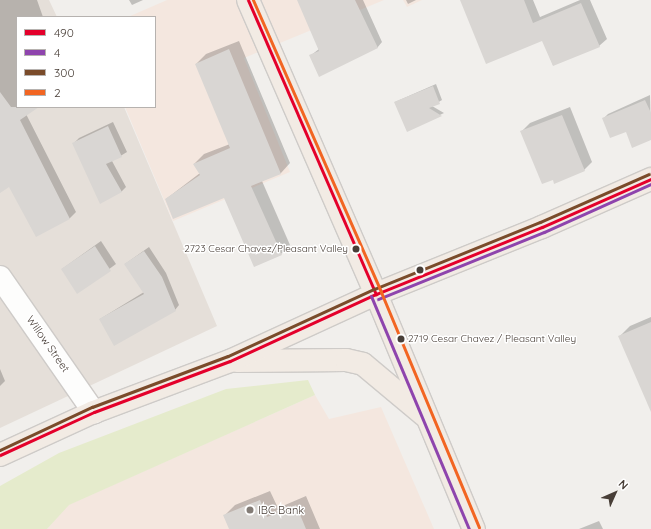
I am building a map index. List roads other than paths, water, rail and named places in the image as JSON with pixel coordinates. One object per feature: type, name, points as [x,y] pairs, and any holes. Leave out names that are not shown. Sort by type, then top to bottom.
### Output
[{"type":"main road","points":[[248,0],[376,294],[474,529]]},
{"type":"main road","points":[[0,455],[94,412],[230,361],[376,294],[542,227],[651,179]]},
{"type":"main road","points":[[230,361],[346,360],[363,364],[427,417]]},
{"type":"street","name":"Willow Street","points":[[0,278],[94,412]]},
{"type":"place","name":"2723 Cesar Chavez/Pleasant Valley","points":[[356,249]]},
{"type":"place","name":"2719 Cesar Chavez / Pleasant Valley","points":[[401,339]]},
{"type":"place","name":"IBC Bank","points":[[250,510]]}]
